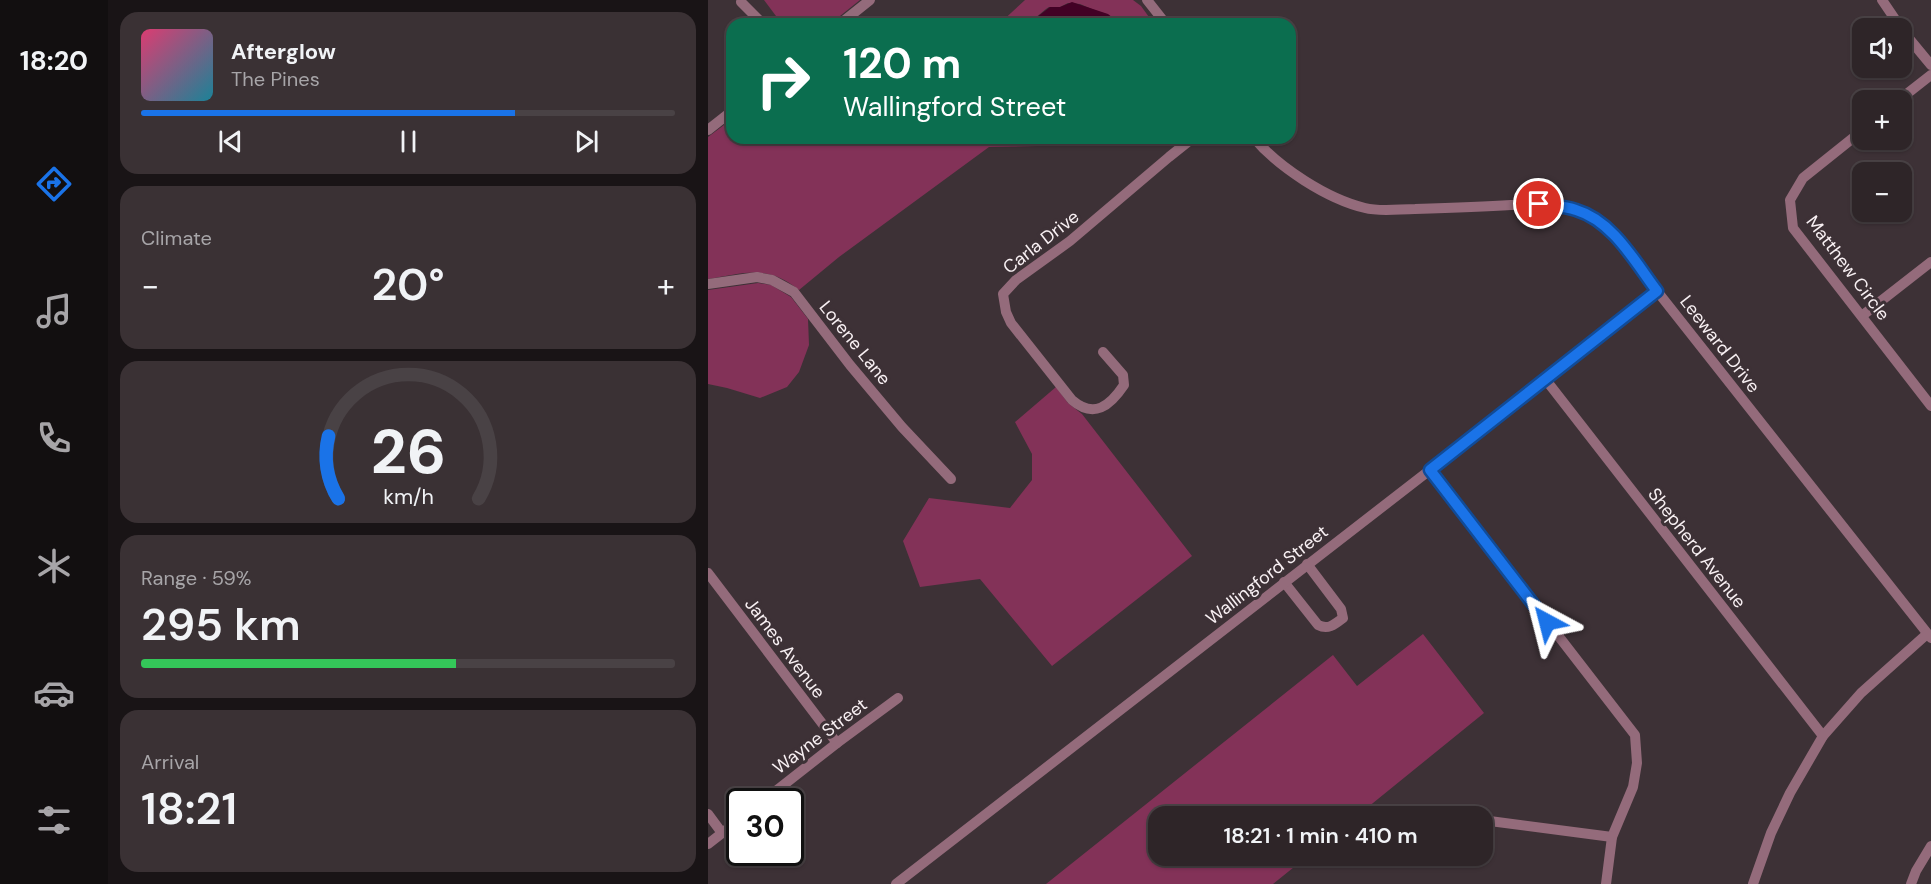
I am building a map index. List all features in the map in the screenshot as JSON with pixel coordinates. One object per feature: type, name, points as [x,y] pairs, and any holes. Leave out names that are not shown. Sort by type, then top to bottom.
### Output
[{"type":"street","points":[[848,18],[870,0]]},
{"type":"street","points":[[1147,0],[1161,18]]},
{"type":"street","points":[[1881,0],[1894,18]]},
{"type":"street","points":[[741,2],[757,18]]},
{"type":"street","points":[[1912,41],[1931,65]]},
{"type":"street","points":[[1912,90],[1931,75]]},
{"type":"street","points":[[708,130],[726,116]]},
{"type":"street","name":"Matthew Circle","points":[[1852,139],[1803,178],[1790,200],[1793,228],[1863,315],[1931,406]]},
{"type":"street","name":"Carla Drive","points":[[1103,352],[1123,375],[1124,385],[1110,404],[1093,410],[1082,408],[1072,400],[1011,322],[1006,312],[1003,294],[1016,280],[1070,241],[1185,144]]},
{"type":"street","name":"Leeward Drive","points":[[1259,144],[1299,177],[1331,195],[1366,209],[1539,204],[1576,210],[1599,221],[1622,244],[1929,636]]},
{"type":"street","points":[[1863,315],[1931,262]]},
{"type":"street","name":"Lorene Lane","points":[[708,284],[757,277],[772,279],[794,292],[894,418],[925,454],[951,479]]},
{"type":"street","name":"Wallingford Street","points":[[896,884],[1546,380],[1657,291]]},
{"type":"street","name":"Shepherd Avenue","points":[[1546,380],[1823,736]]},
{"type":"street","points":[[1430,470],[1635,735],[1637,763],[1633,787],[1612,837],[1606,884]]},
{"type":"street","points":[[1284,582],[1318,625],[1325,628],[1332,626],[1342,618],[1341,609],[1307,564]]},
{"type":"street","name":"James Avenue","points":[[708,573],[837,743]]},
{"type":"street","points":[[1754,884],[1771,833],[1790,793],[1823,736],[1861,693],[1929,636]]},
{"type":"street","name":"Wayne Street","points":[[780,788],[898,698]]},
{"type":"street","points":[[708,814],[722,833]]},
{"type":"street","points":[[1493,821],[1612,837]]},
{"type":"street","points":[[708,844],[726,830]]},
{"type":"street","points":[[1911,884],[1931,846]]},
{"type":"shaded area","points":[[764,0],[860,0],[838,18],[778,18]]},
{"type":"shaded area","points":[[1025,0],[1133,0],[1150,18],[1113,18],[1080,4],[1068,3],[1060,7],[1049,7],[1035,18],[1006,18]]},
{"type":"shaded area","points":[[1072,2],[1108,14],[1113,18],[1036,18],[1050,7],[1060,7]]},
{"type":"shaded area","points":[[726,124],[726,144],[1042,144],[989,147],[839,257],[799,290],[777,276],[756,272],[708,279],[708,137]]},
{"type":"shaded area","points":[[758,283],[771,285],[791,297],[808,319],[809,345],[799,372],[787,387],[760,398],[708,384],[708,290]]},
{"type":"shaded area","points":[[1056,387],[1068,403],[1082,414],[1192,556],[1052,666],[980,579],[920,587],[903,541],[929,498],[1010,508],[1032,480],[1032,454],[1015,422]]},
{"type":"shaded area","points":[[1423,634],[1484,713],[1369,806],[1148,806],[1148,866],[1295,866],[1273,884],[1046,884],[1333,655],[1357,686]]},
{"type":"route","points":[[1539,204],[1576,210],[1599,221],[1622,244],[1657,291],[1430,470],[1547,622]]}]
